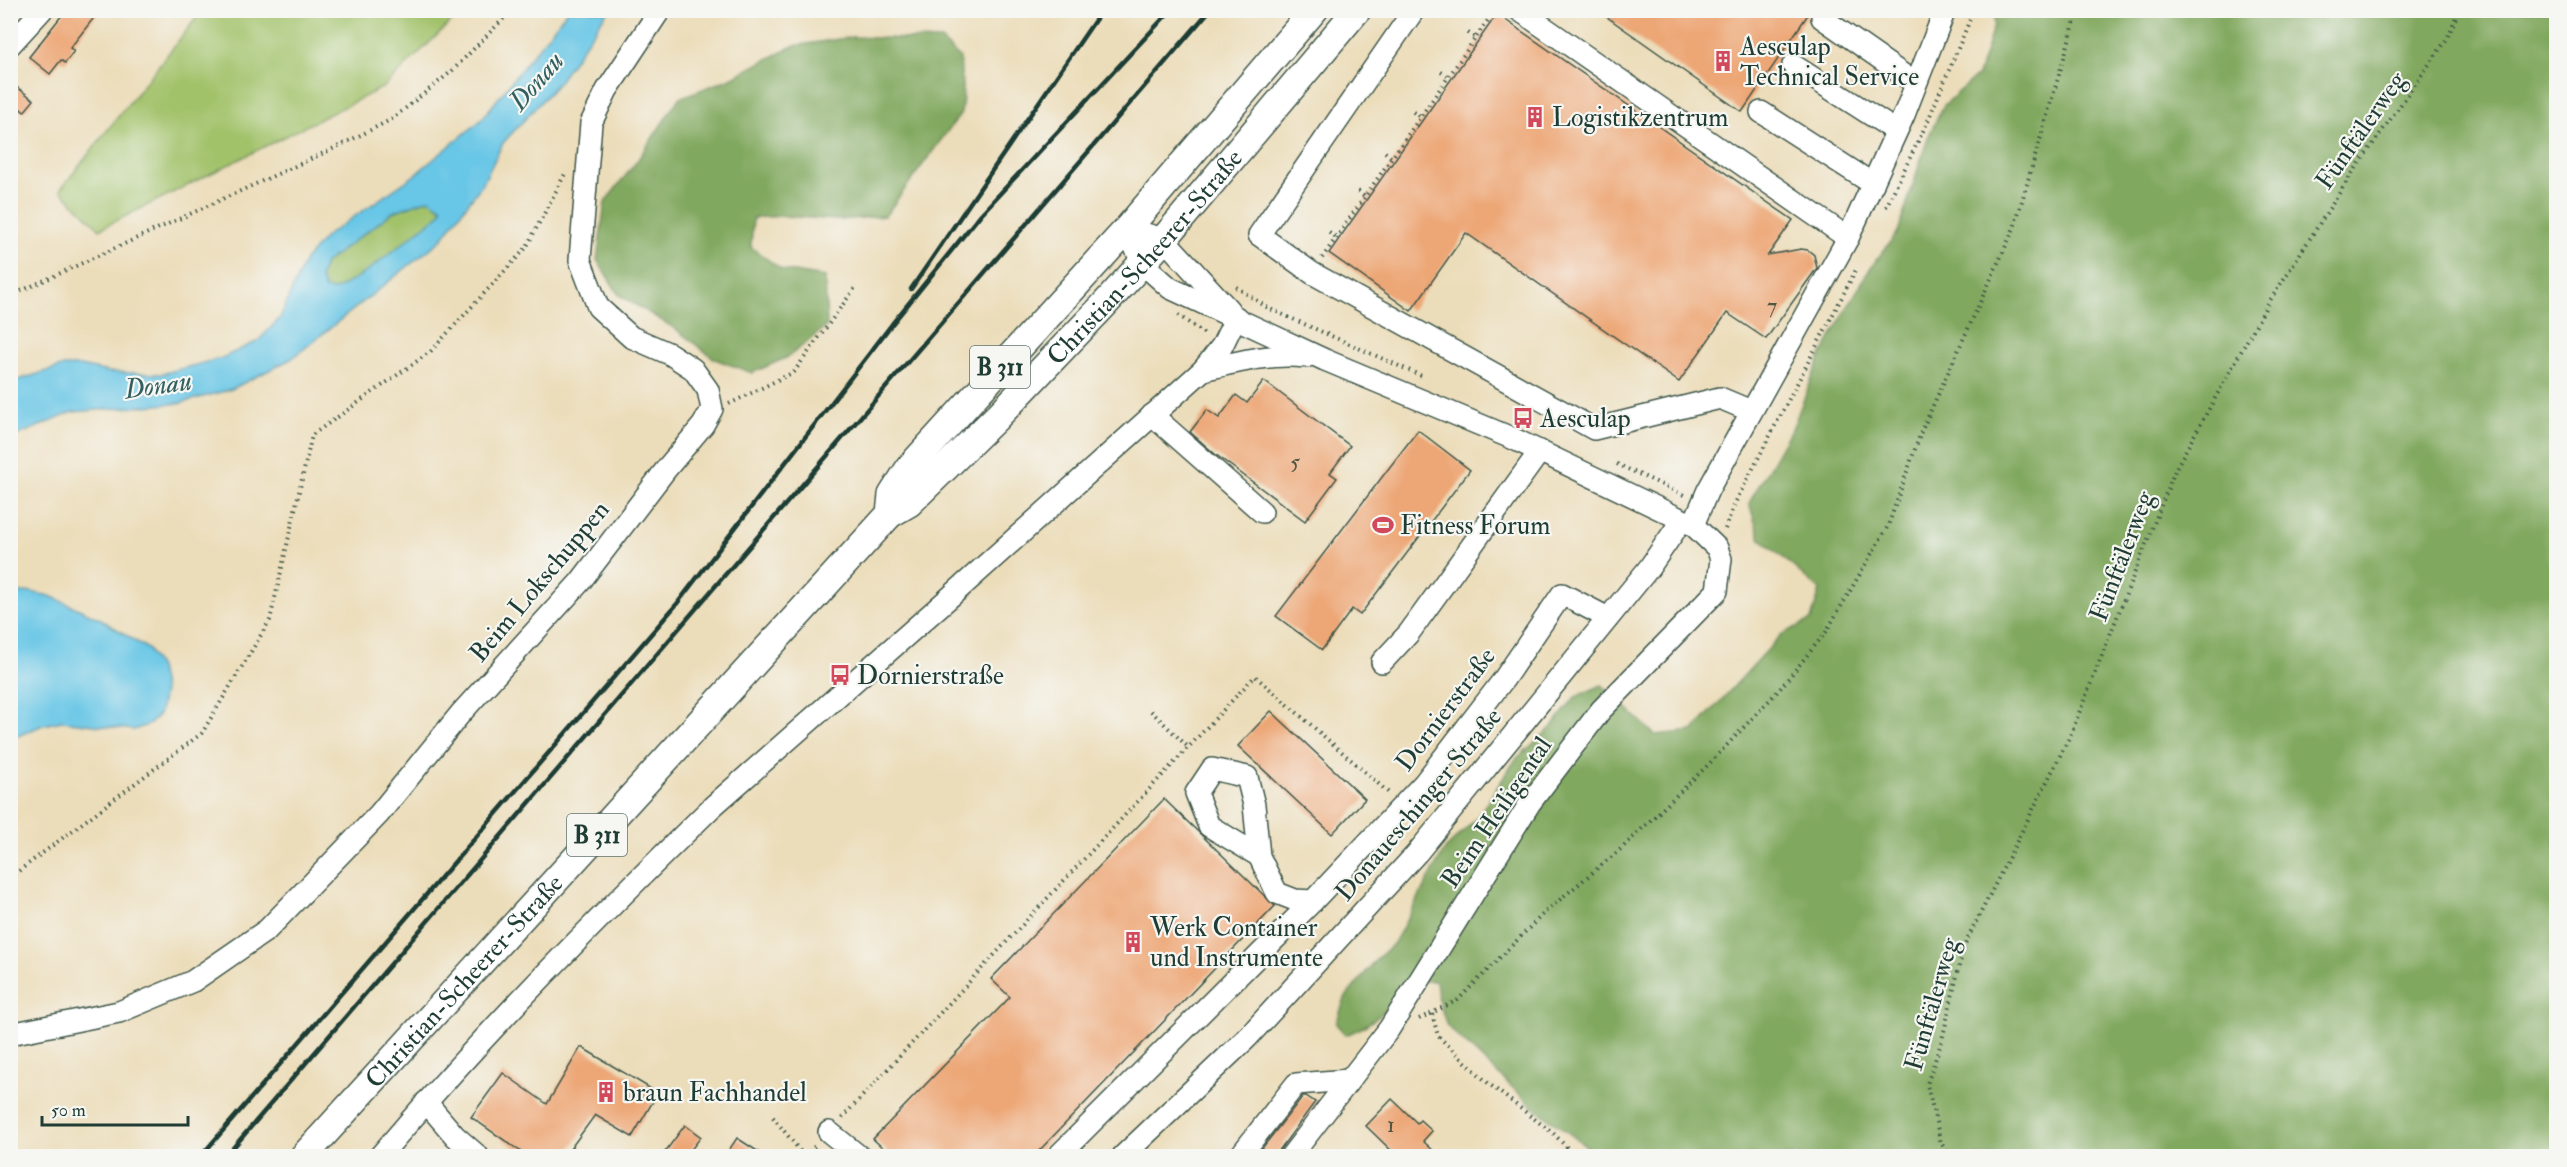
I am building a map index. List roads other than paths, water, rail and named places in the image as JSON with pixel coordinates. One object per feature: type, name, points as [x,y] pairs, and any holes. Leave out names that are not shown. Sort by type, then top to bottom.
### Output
[{"type":"main road","name":"Christian-Scheerer-Straße","points":[[890,514],[892,495],[910,467],[1127,229],[1314,10]]},
{"type":"main road","name":"Christian-Scheerer-Straße","points":[[304,1156],[890,514],[909,503],[997,417],[1142,263],[1357,10]]},
{"type":"street","points":[[10,45],[29,27],[42,10]]},
{"type":"street","name":"Beim Lokschuppen","points":[[10,1034],[119,1012],[194,981],[267,930],[379,814],[461,713],[580,582],[667,468],[703,425],[712,409],[708,390],[693,369],[670,354],[632,337],[598,307],[580,260],[591,123],[607,90],[660,10]]},
{"type":"street","points":[[1414,10],[1259,235],[1312,273],[1594,429],[1720,398],[1751,411]]},
{"type":"street","points":[[1519,10],[1848,238]]},
{"type":"street","name":"Donaueschinger Straße","points":[[1123,1156],[1247,1038],[1417,853],[1687,522],[1708,490],[1848,238],[1896,131],[1945,10]]},
{"type":"street","points":[[1822,18],[1915,83]]},
{"type":"street","points":[[1793,65],[1896,131]]},
{"type":"street","points":[[1761,112],[1873,184]]},
{"type":"street","points":[[1127,229],[1164,239],[1236,317]]},
{"type":"street","points":[[1127,229],[1142,263],[1170,288],[1325,360],[1540,451],[1687,522]]},
{"type":"street","points":[[380,1156],[426,1102],[611,906],[712,807],[1203,370],[1222,346],[1236,317]]},
{"type":"street","points":[[1203,370],[1256,357],[1283,355],[1325,360]]},
{"type":"street","points":[[1152,415],[1263,512]]},
{"type":"street","points":[[1382,662],[1409,633],[1540,451]]},
{"type":"street","name":"Beim Heiligental","points":[[1291,1156],[1389,1029],[1530,803],[1601,710],[1718,591],[1721,559],[1717,548],[1687,522]]},
{"type":"street","name":"Dornierstraße","points":[[1058,1156],[1403,807],[1504,679],[1562,594],[1608,618]]},
{"type":"street","points":[[1258,856],[1277,893],[1295,900],[1319,893]]},
{"type":"street","points":[[1240,1156],[1296,1084],[1350,1080]]},
{"type":"street","points":[[426,1102],[455,1136],[478,1156]]},
{"type":"street","points":[[829,1132],[859,1156]]},
{"type":"water","name":"Donau","points":[[568,10],[608,11],[558,83],[503,143],[483,183],[441,240],[291,359],[232,389],[181,403],[73,412],[11,438],[11,382],[64,366],[80,366],[109,372],[161,374],[222,358],[258,341],[280,318],[305,260],[326,236],[412,177],[481,120]],"holes":[[[429,199],[442,208],[439,215],[366,272],[336,290],[325,289],[320,278],[325,263],[393,212]]]},
{"type":"water","points":[[31,592],[50,596],[101,619],[148,649],[159,668],[164,691],[160,713],[150,724],[134,730],[62,721],[43,725],[11,739],[11,593]]},
{"type":"railway","points":[[911,289],[1102,10]]},
{"type":"railway","points":[[201,1156],[676,605],[892,324],[981,214],[1171,10]]},
{"type":"railway","points":[[226,1156],[1210,10]]},
{"type":"place","name":"Aesculap Technical Service","points":[[1723,61]]},
{"type":"place","name":"Logistikzentrum","points":[[1535,117]]},
{"type":"place","name":"Aesculap","points":[[1523,418]]},
{"type":"place","name":"Fitness Forum","points":[[1383,525]]},
{"type":"place","name":"Dornierstraße","points":[[840,675]]},
{"type":"place","name":"Werk Container und Instrumente","points":[[1133,942]]},
{"type":"place","name":"braun Fachhandel","points":[[606,1092]]}]
